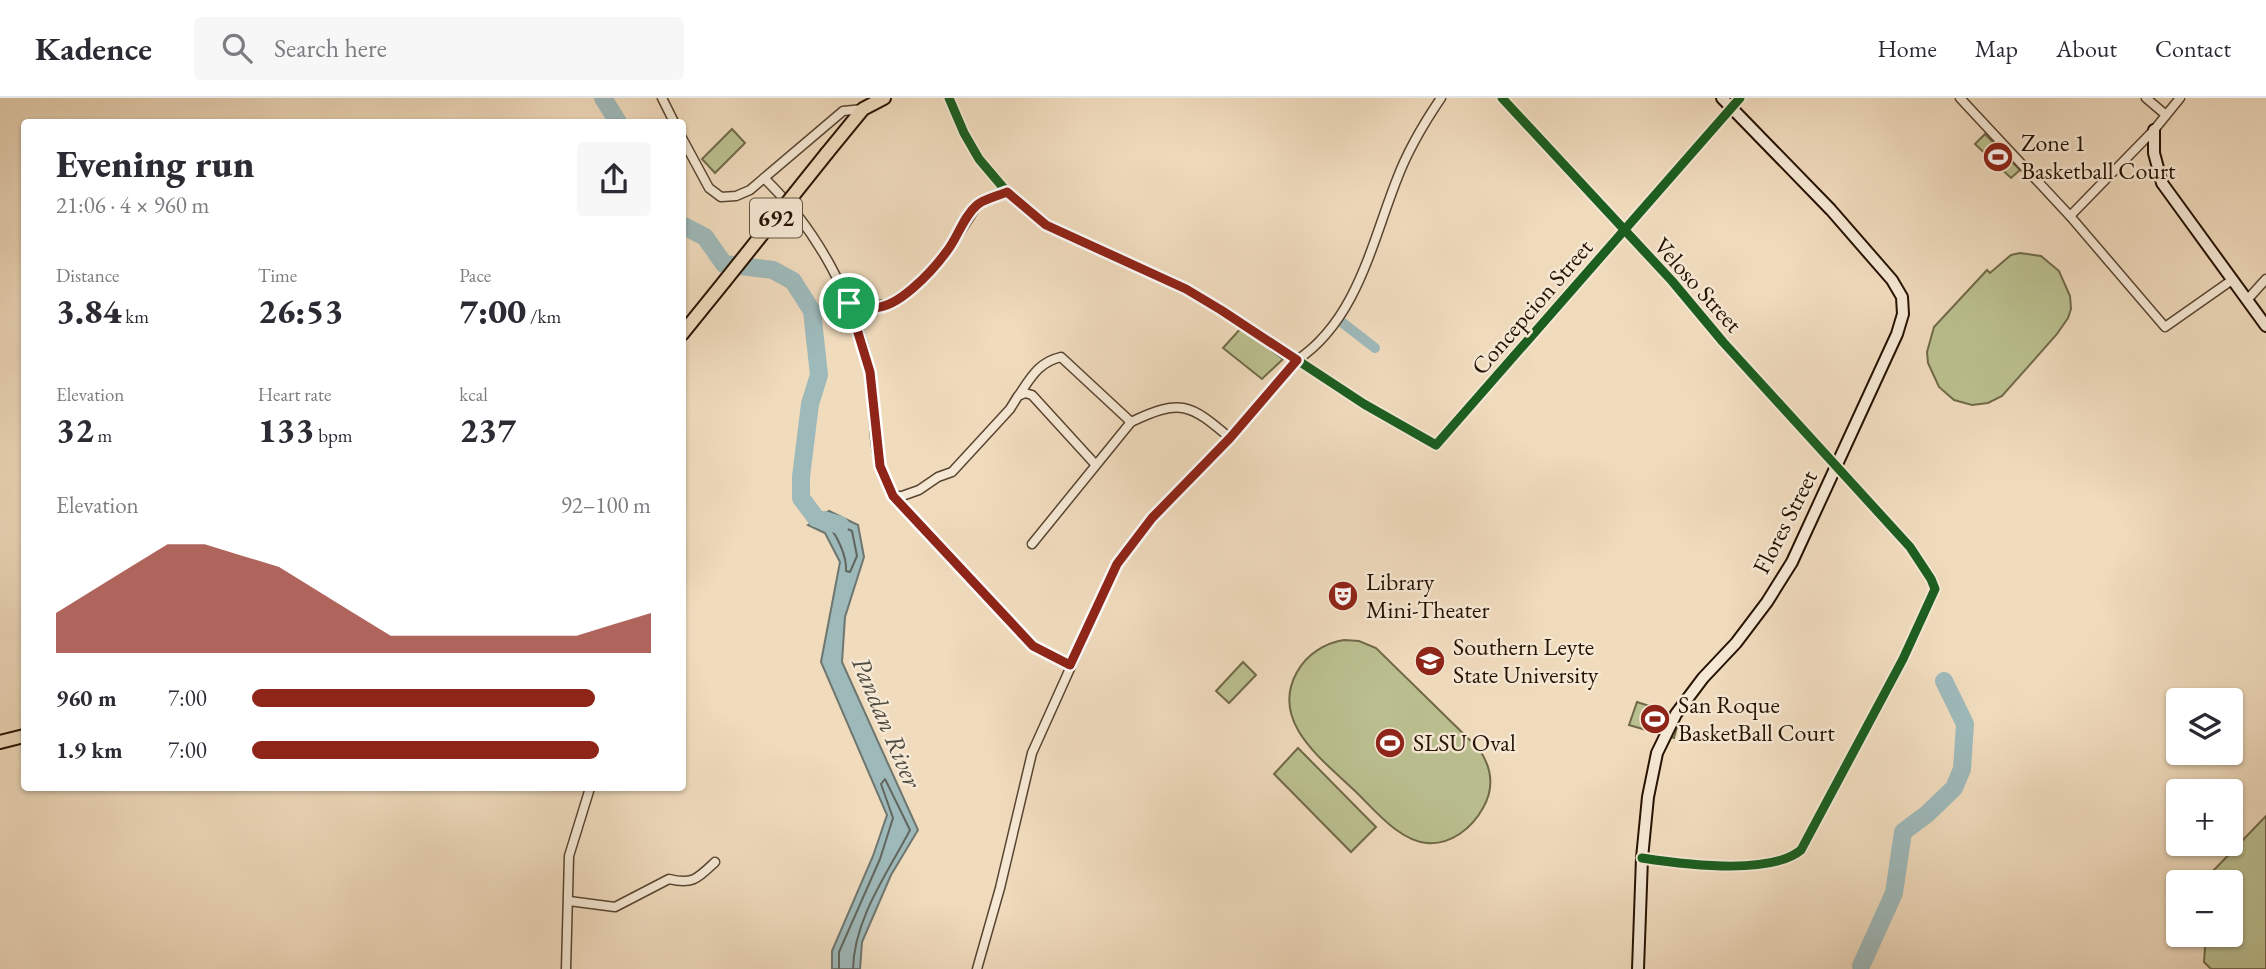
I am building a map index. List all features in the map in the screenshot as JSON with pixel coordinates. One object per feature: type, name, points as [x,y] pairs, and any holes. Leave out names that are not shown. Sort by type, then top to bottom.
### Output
[{"type":"main road","name":"692","points":[[686,329],[863,109],[879,99]]},
{"type":"main road","points":[[0,742],[21,737]]},
{"type":"street","points":[[662,98],[672,119]]},
{"type":"street","points":[[950,98],[964,133],[979,159],[1007,192],[1046,225],[1186,289],[1297,360]]},
{"type":"street","points":[[977,969],[1000,888],[1032,753],[1117,564],[1152,518],[1230,438],[1297,360],[1308,353],[1344,311],[1368,259],[1398,176],[1424,123],[1441,98]]},
{"type":"street","name":"Veloso Street","points":[[1502,98],[1672,281],[1723,342],[1910,547],[1935,589],[1903,659],[1801,850],[1792,857],[1752,866],[1668,862],[1642,858]]},
{"type":"street","name":"Flores Street","points":[[1638,969],[1642,858],[1648,797],[1657,754],[1676,714],[1767,602],[1792,562],[1897,334],[1903,314],[1902,297],[1892,280],[1855,236],[1722,98]]},
{"type":"street","name":"Concepcion Street","points":[[1297,360],[1364,404],[1436,445],[1740,98]]},
{"type":"street","points":[[1960,98],[2070,216],[2165,327],[2232,280]]},
{"type":"street","points":[[2146,98],[2165,115]]},
{"type":"street","points":[[2070,216],[2154,130],[2180,98]]},
{"type":"street","points":[[686,145],[709,188],[721,197],[743,193],[843,111],[863,109]]},
{"type":"street","points":[[2154,130],[2154,153],[2162,183],[2266,326]]},
{"type":"street","points":[[764,178],[776,189],[820,247],[849,303],[870,372],[880,466],[893,496],[1033,646],[1070,665]]},
{"type":"street","points":[[849,303],[861,300],[871,306],[889,304],[901,296],[929,274],[978,204],[1007,192]]},
{"type":"street","points":[[2247,300],[2266,279]]},
{"type":"street","points":[[893,496],[919,490],[938,477],[952,472],[1010,409],[1037,369],[1046,361],[1061,357],[1131,422]]},
{"type":"street","points":[[1018,396],[1025,393],[1032,395],[1095,464]]},
{"type":"street","points":[[1032,544],[1131,422],[1155,411],[1182,406],[1202,414],[1230,438]]},
{"type":"street","points":[[566,969],[569,856],[589,791]]},
{"type":"street","points":[[569,901],[615,907],[669,879],[684,883],[699,878],[715,862]]},
{"type":"green space","points":[[732,129],[745,143],[715,173],[702,159]]},
{"type":"green space","name":"Zone 1 Basketball Court","points":[[1985,134],[2020,170],[2011,178],[1975,144]]},
{"type":"green space","points":[[2020,253],[2041,256],[2059,271],[2070,296],[2071,309],[2068,318],[2002,396],[1988,403],[1972,405],[1954,400],[1939,387],[1928,363],[1927,352],[1934,327],[1987,270],[1990,273],[2011,255]]},
{"type":"green space","points":[[1241,328],[1283,359],[1262,379],[1223,348]]},
{"type":"green space","name":"SLSU Oval","points":[[1344,640],[1359,641],[1376,648],[1479,749],[1489,770],[1489,793],[1478,815],[1460,834],[1436,843],[1407,837],[1379,815],[1304,739],[1290,707],[1290,690],[1297,672],[1317,650]]},
{"type":"green space","points":[[1243,662],[1256,675],[1229,703],[1216,691]]},
{"type":"green space","name":"San Roque BasketBall Court","points":[[1637,702],[1680,716],[1674,738],[1629,725]]},
{"type":"green space","points":[[1298,748],[1376,827],[1351,852],[1274,774]]},
{"type":"green space","points":[[2266,816],[2266,969],[2211,969],[2204,962],[2205,947],[2243,947],[2243,870],[2214,870],[2227,856],[2243,856],[2243,840]]},
{"type":"water","points":[[829,511],[858,525],[864,557],[845,617],[842,662],[918,830],[891,875],[862,942],[860,969],[832,969],[832,951],[873,856],[887,815],[821,662],[840,562],[825,533],[808,525]]},
{"type":"waterway","name":"Pandan River","points":[[603,98],[616,119]]},
{"type":"waterway","name":"Pandan River","points":[[686,227],[705,237],[724,264],[773,270],[793,281],[812,311],[819,375],[810,404],[801,498],[816,518],[840,525]]},
{"type":"waterway","points":[[1339,320],[1375,348]]},
{"type":"waterway","points":[[1861,966],[1894,893],[1903,832],[1954,788],[1962,769],[1965,724],[1944,681]]},
{"type":"cycle path","points":[[949,98],[979,159],[1007,192],[1046,225],[1186,289],[1364,404],[1436,445],[1740,98]]},
{"type":"cycle path","points":[[1502,98],[1672,281],[1723,342],[1910,547],[1935,589],[1903,659],[1801,850],[1787,858],[1747,866],[1701,865],[1642,858]]},
{"type":"place","name":"Zone 1 Basketball Court","points":[[1998,157]]},
{"type":"place","name":"Library Mini-Theater","points":[[1343,596]]},
{"type":"place","name":"Southern Leyte State University","points":[[1430,661]]},
{"type":"place","name":"San Roque BasketBall Court","points":[[1655,719]]},
{"type":"place","name":"SLSU Oval","points":[[1390,743]]},
{"type":"route","points":[[1007,192],[1046,225],[1186,289],[1297,360],[1230,438],[1152,518],[1117,564],[1070,665],[1033,646],[893,496],[880,466],[870,372],[849,303],[861,300],[869,307],[889,304],[901,296],[929,274],[978,204],[1007,192]]}]
